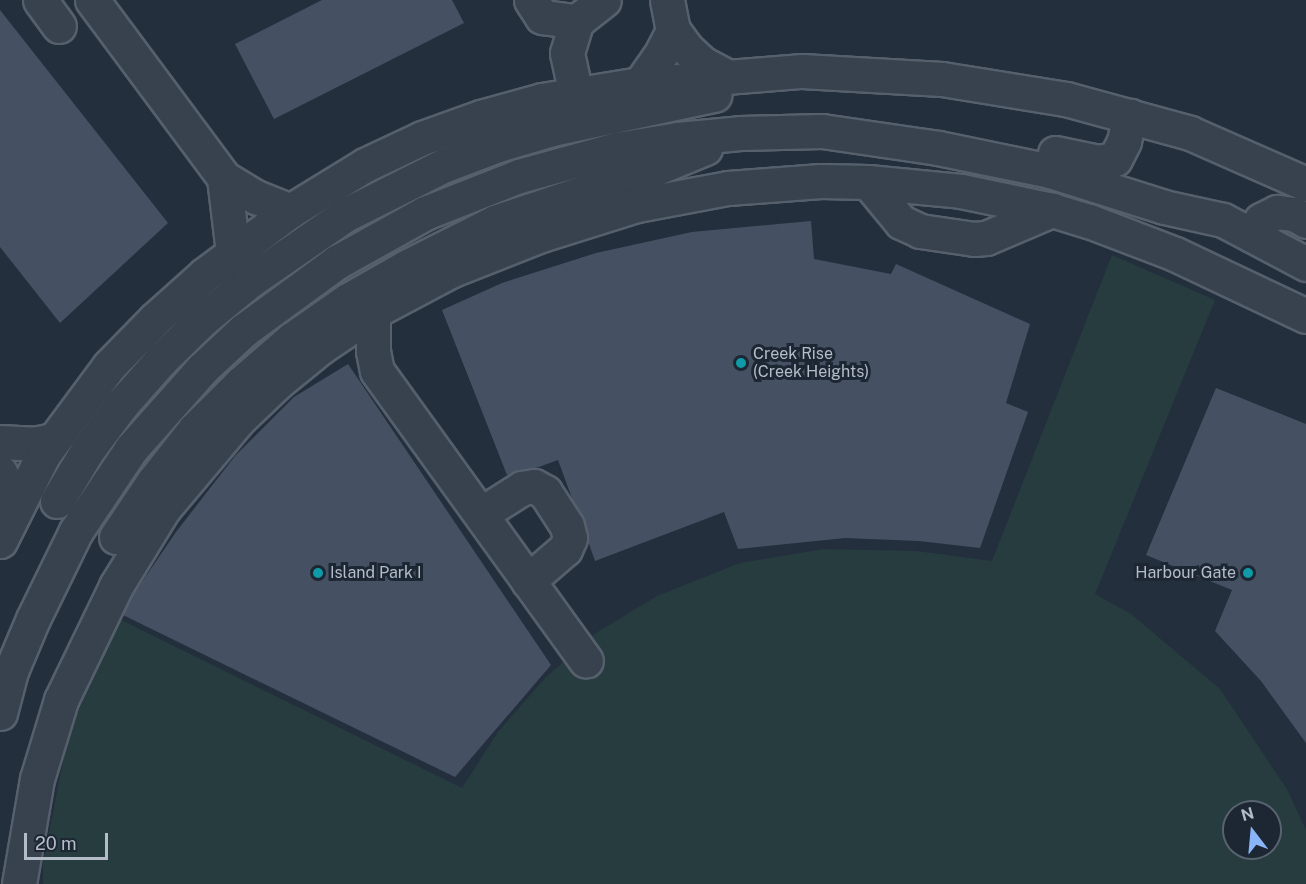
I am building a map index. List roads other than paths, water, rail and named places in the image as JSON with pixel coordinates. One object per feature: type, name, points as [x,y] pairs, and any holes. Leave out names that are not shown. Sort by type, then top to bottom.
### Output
[{"type":"street","points":[[40,0],[59,26]]},
{"type":"street","points":[[92,0],[224,178],[256,197],[290,211]]},
{"type":"street","points":[[531,0],[542,17],[577,21]]},
{"type":"street","points":[[576,94],[567,53],[577,21],[604,0]]},
{"type":"street","points":[[670,15],[702,63],[725,75]]},
{"type":"street","points":[[639,84],[662,52],[670,15]]},
{"type":"street","points":[[57,501],[87,451],[161,360],[203,319],[248,282],[345,215],[445,165],[498,145],[552,129],[752,86],[802,70]]},
{"type":"street","points":[[0,541],[16,505],[53,440],[109,366],[155,319],[233,252],[290,211],[365,165],[422,138],[481,117],[542,100],[639,84],[802,70],[942,79],[1066,99],[1190,133],[1306,184]]},
{"type":"street","points":[[877,140],[927,129],[1098,162],[1115,159],[1124,141],[1130,116]]},
{"type":"street","points":[[0,713],[11,671],[33,619],[76,531],[103,489],[163,411],[202,369],[289,295],[380,237],[453,201],[519,176],[617,149],[678,139],[822,131],[938,148],[1050,171],[1164,207],[1223,220],[1306,264]]},
{"type":"street","points":[[116,537],[153,482],[233,391],[292,339],[348,300],[406,267],[495,222],[659,167],[740,134]]},
{"type":"street","points":[[224,178],[233,252]]},
{"type":"street","points":[[868,182],[901,222],[920,231],[931,233],[986,238],[1052,210]]},
{"type":"street","points":[[19,884],[38,779],[61,700],[122,576],[164,508],[201,461],[238,420],[278,382],[321,347],[411,290],[480,259],[592,217],[682,195],[763,184],[868,182],[961,191],[1052,210],[1089,221],[1174,255],[1306,316]]},
{"type":"street","points":[[1252,235],[1261,220],[1276,212],[1294,214],[1306,221]]},
{"type":"street","points":[[373,312],[373,351],[377,371],[586,661]]},
{"type":"street","points":[[321,347],[359,361],[377,371]]},
{"type":"street","points":[[0,442],[24,444],[53,440]]},
{"type":"street","points":[[0,472],[16,505]]},
{"type":"street","points":[[481,514],[522,488],[534,486],[545,492],[567,526],[570,538],[565,549],[528,581]]},
{"type":"place","name":"Creek Rise (Creek Heights)","points":[[741,363]]},
{"type":"place","name":"Island Park I","points":[[318,573]]},
{"type":"place","name":"Harbour Gate","points":[[1248,573]]}]
